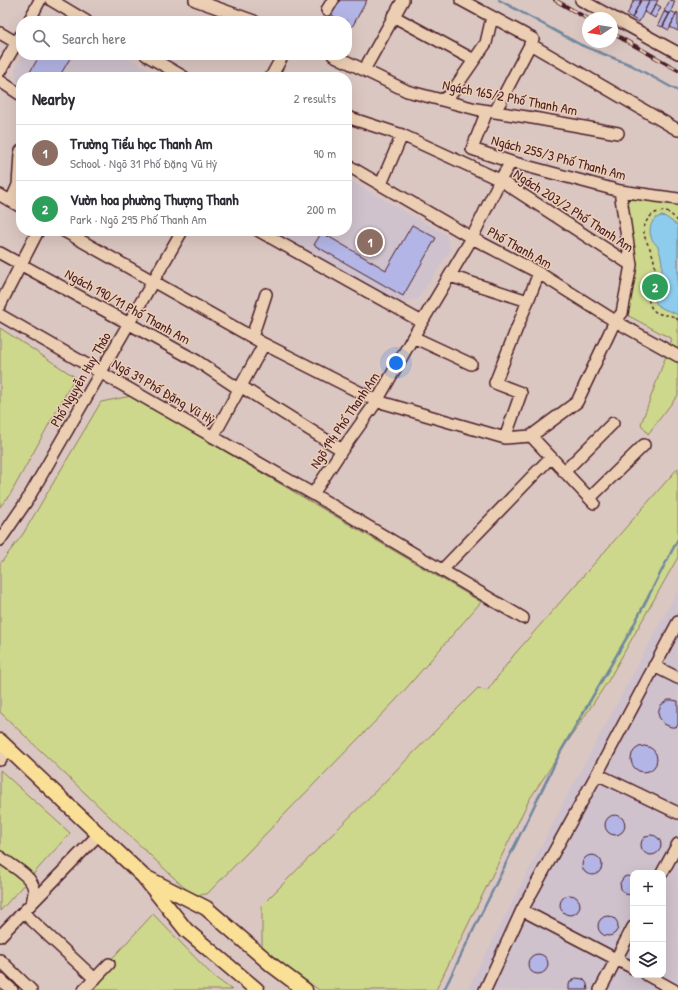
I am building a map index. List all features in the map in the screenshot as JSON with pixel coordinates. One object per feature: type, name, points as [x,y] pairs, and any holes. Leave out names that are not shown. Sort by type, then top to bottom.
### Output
[{"type":"main road","points":[[4,744],[144,876],[186,930],[257,990]]},
{"type":"main road","points":[[144,876],[206,908],[273,966],[305,990]]},
{"type":"street","points":[[32,16],[40,0]]},
{"type":"street","points":[[51,0],[78,16]]},
{"type":"street","points":[[195,0],[240,16]]},
{"type":"street","points":[[364,70],[402,0]]},
{"type":"street","points":[[461,0],[492,17],[678,130]]},
{"type":"street","points":[[581,0],[678,53]]},
{"type":"street","points":[[394,16],[474,60]]},
{"type":"street","points":[[442,100],[450,95],[486,43],[492,17]]},
{"type":"street","points":[[0,33],[16,38]]},
{"type":"street","points":[[491,111],[532,42]]},
{"type":"street","points":[[0,71],[16,44]]},
{"type":"street","points":[[155,60],[175,72]]},
{"type":"street","points":[[274,72],[280,60]]},
{"type":"street","name":"Ngách 165/2 Phố Thanh Am","points":[[343,60],[407,90],[442,100],[476,109],[618,133]]},
{"type":"street","points":[[0,81],[16,92]]},
{"type":"street","name":"Ngách 255/3 Phố Thanh Am","points":[[491,111],[472,149],[511,162],[620,190],[678,199]]},
{"type":"street","name":"Ngách 203/2 Phố Thanh Am","points":[[352,119],[402,135],[500,180],[632,265]]},
{"type":"street","points":[[381,184],[402,135]]},
{"type":"street","name":"Ngõ 194 Phố Thanh Am","points":[[313,494],[377,401],[472,238],[500,180],[511,162]]},
{"type":"street","name":"Phố Thanh Am","points":[[352,168],[472,238],[539,273],[616,321],[678,356]]},
{"type":"street","points":[[11,201],[16,190]]},
{"type":"street","points":[[73,236],[264,344],[377,401],[505,438],[531,436],[577,402],[616,321],[622,313],[632,265],[620,190]]},
{"type":"street","points":[[0,195],[16,204]]},
{"type":"street","points":[[0,305],[36,236]]},
{"type":"street","name":"Phố Nguyễn Huy Thảo","points":[[0,540],[26,502],[179,236]]},
{"type":"street","points":[[268,236],[422,322]]},
{"type":"street","name":"Ngách 190/11 Phố Thanh Am","points":[[0,253],[197,362],[342,450]]},
{"type":"street","points":[[505,438],[521,393],[495,382],[539,273]]},
{"type":"street","points":[[450,276],[528,301]]},
{"type":"street","points":[[252,337],[266,294]]},
{"type":"street","name":"Ngõ 39 Phố Đặng Vũ Hỷ","points":[[0,315],[313,494],[523,618]]},
{"type":"street","points":[[413,337],[471,364]]},
{"type":"street","points":[[213,437],[264,344]]},
{"type":"street","points":[[564,472],[613,423]]},
{"type":"street","points":[[531,436],[592,501],[644,445]]},
{"type":"street","points":[[442,570],[551,457]]},
{"type":"street","points":[[485,990],[522,910],[678,622]]},
{"type":"street","points":[[654,666],[678,678]]},
{"type":"street","points":[[0,760],[4,744]]},
{"type":"street","points":[[597,774],[678,813]]},
{"type":"street","points":[[0,936],[99,834]]},
{"type":"street","points":[[664,870],[678,844]]},
{"type":"street","points":[[0,857],[20,871],[32,884],[34,896],[32,903]]},
{"type":"street","points":[[522,910],[630,966]]},
{"type":"street","points":[[23,912],[95,979]]},
{"type":"street","points":[[600,990],[630,932]]},
{"type":"street","points":[[0,960],[31,990]]},
{"type":"street","points":[[84,990],[109,964]]},
{"type":"street","points":[[652,978],[674,990]]},
{"type":"street","points":[[0,979],[12,990]]},
{"type":"path","points":[[678,221],[669,213],[658,212],[653,214],[648,218],[644,236],[654,258],[655,266],[655,273],[649,292],[650,304],[659,314],[673,316],[678,320]]},
{"type":"shaded area","points":[[20,60],[132,60],[152,72],[16,72],[16,77],[15,69]]},
{"type":"shaded area","points":[[352,182],[445,234],[451,249],[418,299],[400,302],[283,236],[352,236]]},
{"type":"shaded area","points":[[678,590],[678,990],[467,990],[570,790]]},
{"type":"green space","points":[[625,195],[678,204],[678,395],[648,434],[641,424],[672,339],[627,315],[636,259]]},
{"type":"green space","points":[[0,328],[75,377],[11,493],[0,507]]},
{"type":"green space","points":[[131,396],[481,602],[396,700],[207,894],[192,895],[0,712],[0,564],[23,534],[101,402]]},
{"type":"green space","points":[[678,468],[678,557],[608,681],[529,800],[436,990],[319,990],[262,949],[262,905],[478,688],[487,691],[513,656]]},
{"type":"green space","points":[[0,770],[70,833],[0,911]]},
{"type":"green space","points":[[153,914],[213,976],[232,990],[83,990]]},
{"type":"water","points":[[662,216],[666,217],[678,226],[678,315],[659,306],[654,297],[661,278],[662,263],[658,247],[653,241],[650,230],[653,221]]},
{"type":"building","points":[[338,0],[367,0],[352,27],[352,16],[333,16],[330,14]]},
{"type":"building","points":[[634,0],[641,0],[632,18],[627,15]]},
{"type":"building","points":[[641,0],[650,0],[639,22],[632,18]]},
{"type":"building","points":[[650,0],[658,0],[650,15],[644,12]]},
{"type":"building","points":[[670,0],[675,1],[670,14],[664,11]]},
{"type":"building","points":[[656,4],[661,7],[655,18],[650,15]]},
{"type":"building","points":[[671,11],[676,14],[669,30],[663,27]]},
{"type":"building","points":[[664,12],[669,14],[662,27],[658,25]]},
{"type":"building","points":[[677,12],[678,13],[678,31],[670,27]]},
{"type":"building","points":[[37,60],[69,60],[62,72],[30,72]]},
{"type":"building","points":[[412,225],[436,238],[403,296],[314,245],[319,236],[328,236],[386,270]]},
{"type":"building","points":[[668,700],[678,701],[678,725],[676,727],[671,727],[664,724],[659,717],[658,713],[661,705]]},
{"type":"building","points":[[644,746],[654,749],[657,759],[654,769],[644,772],[634,769],[631,759],[634,749]]},
{"type":"building","points":[[615,815],[622,818],[625,825],[622,832],[615,835],[608,832],[605,825],[608,818]]},
{"type":"building","points":[[651,835],[658,838],[661,845],[658,852],[651,855],[644,852],[641,845],[644,838]]},
{"type":"building","points":[[592,855],[599,858],[602,865],[599,872],[592,875],[585,872],[582,865],[585,858]]},
{"type":"building","points":[[630,876],[630,895],[625,894],[621,889],[620,883],[624,877]]},
{"type":"building","points":[[570,895],[577,898],[580,905],[577,912],[570,915],[563,912],[560,905],[563,898]]},
{"type":"building","points":[[608,916],[615,919],[618,926],[615,933],[608,936],[601,933],[598,926],[601,919]]},
{"type":"building","points":[[538,954],[545,957],[548,964],[545,971],[538,974],[531,971],[528,964],[531,957]]},
{"type":"building","points":[[576,978],[583,979],[585,981],[588,990],[569,990],[570,982]]},
{"type":"waterway","points":[[499,0],[581,45],[631,65],[678,91]]},
{"type":"waterway","points":[[444,990],[561,751],[630,632],[678,539]]},
{"type":"railway","points":[[555,0],[582,16]]},
{"type":"railway","points":[[618,36],[678,70]]},
{"type":"place","name":"Trường Tiểu học Thanh Am","points":[[370,242]]},
{"type":"place","name":"Vườn hoa phường Thượng Thanh","points":[[655,287]]}]
